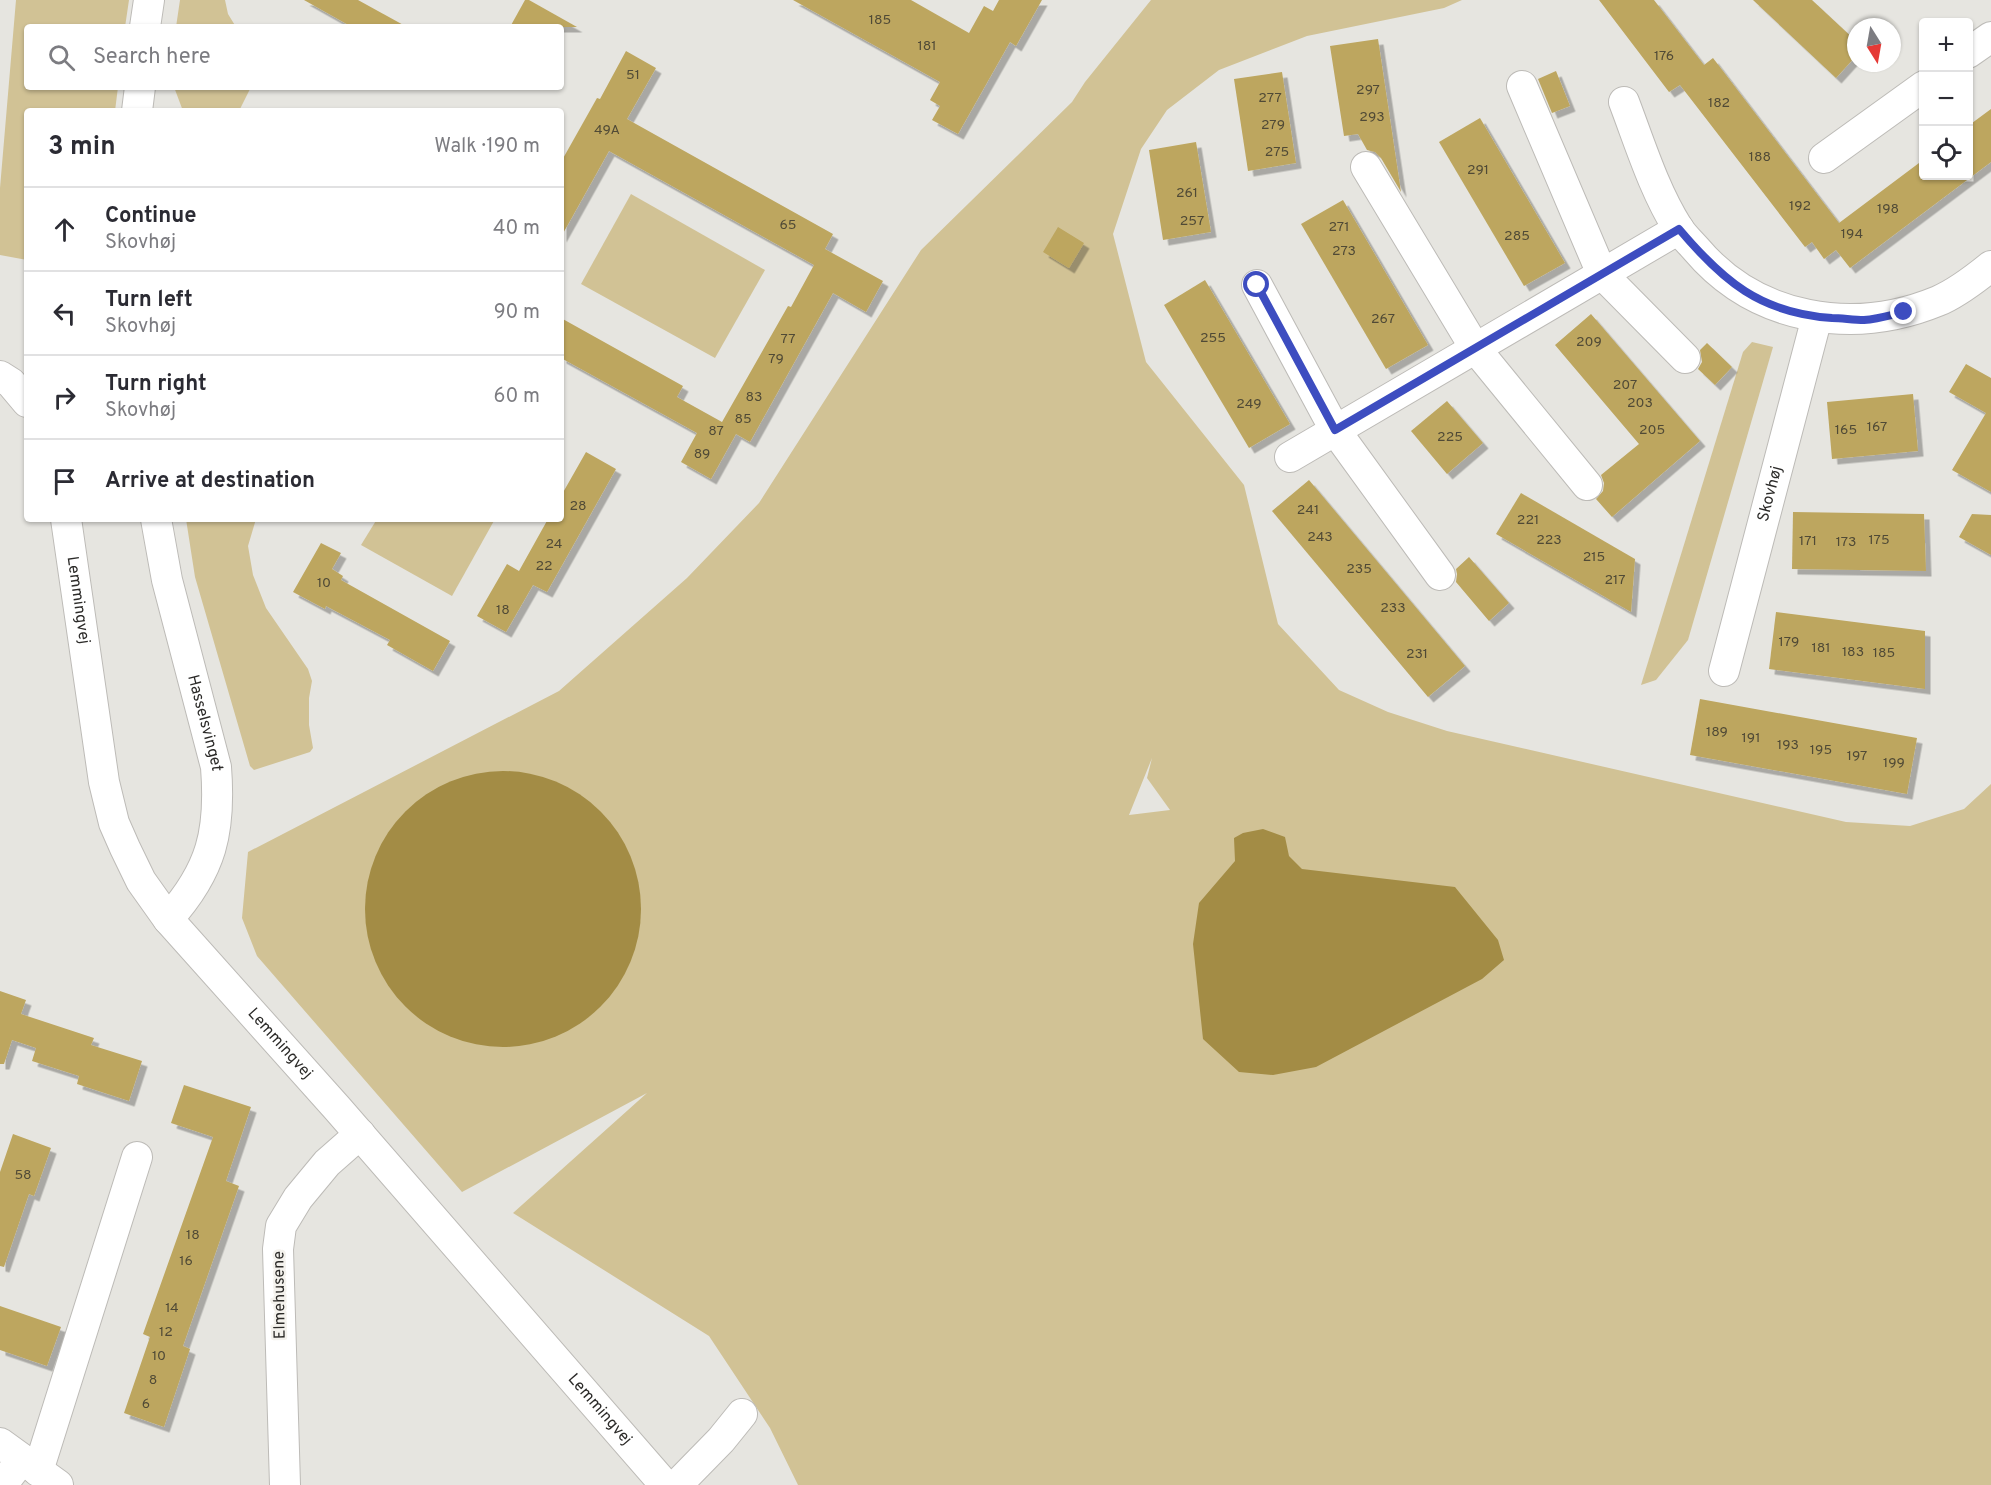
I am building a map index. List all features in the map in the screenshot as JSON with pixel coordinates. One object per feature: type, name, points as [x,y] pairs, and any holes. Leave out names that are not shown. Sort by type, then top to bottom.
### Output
[{"type":"street","points":[[146,24],[149,0]]},
{"type":"street","points":[[1973,50],[1991,37]]},
{"type":"street","points":[[1522,86],[1602,274],[1685,358]]},
{"type":"street","points":[[1824,158],[1919,89]]},
{"type":"street","points":[[137,108],[140,90]]},
{"type":"street","points":[[1624,102],[1659,189],[1679,229],[1706,261],[1732,284],[1761,301],[1791,312],[1816,317],[1864,320],[1904,312],[1939,301],[1971,282],[1991,266]]},
{"type":"street","points":[[1366,167],[1475,348],[1587,485]]},
{"type":"street","points":[[1290,457],[1679,229]]},
{"type":"street","points":[[1257,285],[1335,430],[1440,575]]},
{"type":"street","name":"Skovhøj","points":[[1724,671],[1816,317]]},
{"type":"street","points":[[0,376],[11,383],[24,398]]},
{"type":"street","name":"Lemmingvej","points":[[66,522],[104,782],[114,823],[141,881],[168,919],[360,1134],[665,1485]]},
{"type":"street","name":"Hasselsvinget","points":[[157,522],[167,580],[216,767],[218,788],[217,822],[212,846],[200,877],[184,901],[168,919]]},
{"type":"street","name":"Elmehusene","points":[[285,1485],[278,1249],[281,1226],[298,1198],[327,1163],[360,1134]]},
{"type":"street","points":[[3,1485],[29,1464],[137,1157]]},
{"type":"street","points":[[676,1485],[721,1440],[742,1414]]},
{"type":"shaded area","points":[[16,0],[129,0],[125,24],[24,24],[24,90],[118,90],[115,108],[24,108],[24,259],[0,255],[0,188]]},
{"type":"shaded area","points":[[180,0],[225,0],[228,14],[234,24],[176,24]]},
{"type":"shaded area","points":[[1151,0],[1462,0],[1444,8],[1307,36],[1219,70],[1167,110],[1141,149],[1113,234],[1146,362],[1244,485],[1278,624],[1339,690],[1388,712],[1447,731],[1846,822],[1910,826],[1964,809],[1991,784],[1991,1485],[798,1485],[770,1428],[709,1336],[513,1213],[647,1093],[462,1192],[257,956],[242,918],[248,852],[559,691],[687,578],[759,503],[921,250],[1072,102],[1085,82]],"holes":[[[1152,758],[1147,778],[1170,810],[1129,815]]]},
{"type":"shaded area","points":[[175,90],[250,90],[240,108],[182,108]]},
{"type":"shaded area","points":[[631,194],[765,270],[715,358],[581,284]]},
{"type":"shaded area","points":[[1752,342],[1773,347],[1688,640],[1656,680],[1641,685],[1743,352]]},
{"type":"shaded area","points":[[186,522],[255,522],[248,546],[253,575],[266,608],[308,669],[312,681],[309,698],[309,725],[313,748],[310,752],[254,770],[250,766],[195,577]]},
{"type":"shaded area","points":[[375,522],[493,522],[452,596],[361,545]]},
{"type":"shaded area","points":[[503,771],[530,774],[556,782],[580,794],[600,812],[618,832],[630,856],[638,882],[641,909],[638,936],[630,962],[618,986],[600,1006],[580,1024],[556,1036],[530,1044],[503,1047],[476,1044],[450,1036],[426,1024],[406,1006],[388,986],[376,962],[368,936],[365,909],[368,882],[376,856],[388,832],[406,812],[426,794],[450,782],[476,774]]},
{"type":"shaded area","points":[[1263,829],[1285,837],[1289,856],[1302,869],[1455,887],[1498,940],[1504,960],[1482,979],[1316,1067],[1273,1075],[1239,1072],[1203,1039],[1193,944],[1199,903],[1235,861],[1234,838],[1243,833]]},
{"type":"building","points":[[304,0],[358,0],[402,24],[347,24]]},
{"type":"building","points":[[525,0],[529,0],[577,27],[564,27],[564,24],[512,24]]},
{"type":"building","points":[[793,0],[911,0],[969,33],[984,6],[993,11],[999,0],[1042,0],[1016,46],[1010,42],[958,134],[932,120],[940,106],[930,100],[940,82]]},
{"type":"building","points":[[1599,0],[1654,0],[1704,65],[1713,58],[1839,223],[1919,163],[1919,180],[1967,180],[1850,268],[1836,250],[1824,259],[1812,242],[1805,247],[1680,85],[1669,92]]},
{"type":"building","points":[[1753,0],[1812,0],[1847,33],[1847,66],[1836,78]]},
{"type":"building","points":[[1378,39],[1401,192],[1381,158],[1375,152],[1367,150],[1358,134],[1344,136],[1330,46]]},
{"type":"building","points":[[626,51],[656,68],[627,119],[833,234],[825,249],[883,281],[866,312],[833,293],[750,442],[736,434],[711,479],[681,462],[697,433],[564,360],[564,320],[683,386],[677,397],[722,422],[814,265],[609,151],[564,232],[564,157],[597,98],[600,99]]},
{"type":"building","points":[[1556,71],[1570,106],[1552,113],[1538,79]]},
{"type":"building","points":[[1282,72],[1296,163],[1248,171],[1234,79]]},
{"type":"building","points":[[1991,109],[1991,162],[1973,176],[1973,122]]},
{"type":"building","points":[[1480,118],[1565,263],[1524,286],[1439,142]]},
{"type":"building","points":[[1196,142],[1211,232],[1163,240],[1149,150]]},
{"type":"building","points":[[1343,200],[1428,345],[1386,369],[1301,224]]},
{"type":"building","points":[[1058,227],[1084,243],[1069,268],[1043,252]]},
{"type":"building","points":[[1205,280],[1290,424],[1249,448],[1164,305]]},
{"type":"building","points":[[1591,314],[1700,441],[1612,517],[1596,499],[1603,491],[1604,483],[1601,475],[1639,444],[1555,345]]},
{"type":"building","points":[[1707,343],[1732,367],[1715,385],[1698,369],[1702,362],[1700,350]]},
{"type":"building","points":[[1966,364],[1991,378],[1991,492],[1952,470],[1986,413],[1949,392]]},
{"type":"building","points":[[1913,394],[1918,451],[1832,459],[1827,402]]},
{"type":"building","points":[[1447,401],[1483,443],[1447,474],[1411,431]]},
{"type":"building","points":[[586,452],[616,469],[547,592],[533,585],[506,632],[477,616],[507,564],[519,571],[546,522],[564,522],[564,491]]},
{"type":"building","points":[[1309,480],[1465,666],[1428,697],[1272,511]]},
{"type":"building","points":[[1521,493],[1635,559],[1631,612],[1496,534]]},
{"type":"building","points":[[1793,512],[1924,514],[1926,571],[1792,569]]},
{"type":"building","points":[[1972,514],[1991,515],[1991,555],[1959,537]]},
{"type":"building","points":[[321,543],[341,553],[332,569],[343,576],[341,580],[450,641],[433,671],[387,645],[390,640],[326,606],[325,609],[293,592]]},
{"type":"building","points":[[1469,557],[1509,603],[1489,621],[1456,582],[1456,569]]},
{"type":"building","points":[[1776,612],[1925,631],[1925,689],[1769,669]]},
{"type":"building","points":[[1700,699],[1917,738],[1907,794],[1690,755]]},
{"type":"building","points":[[0,991],[26,1000],[21,1014],[94,1038],[91,1045],[142,1061],[129,1101],[77,1084],[79,1076],[32,1061],[36,1048],[12,1040],[4,1064],[0,1064]]},
{"type":"building","points":[[184,1085],[251,1107],[226,1181],[239,1186],[183,1346],[190,1349],[164,1427],[124,1413],[150,1337],[143,1334],[213,1137],[171,1123]]},
{"type":"building","points":[[13,1134],[51,1148],[34,1196],[29,1194],[4,1267],[0,1266],[0,1172]]},
{"type":"building","points":[[0,1306],[61,1327],[47,1366],[0,1350]]},
{"type":"route","points":[[1257,285],[1335,430],[1679,229],[1706,261],[1732,284],[1761,301],[1791,312],[1816,317],[1864,320],[1904,312]]}]
